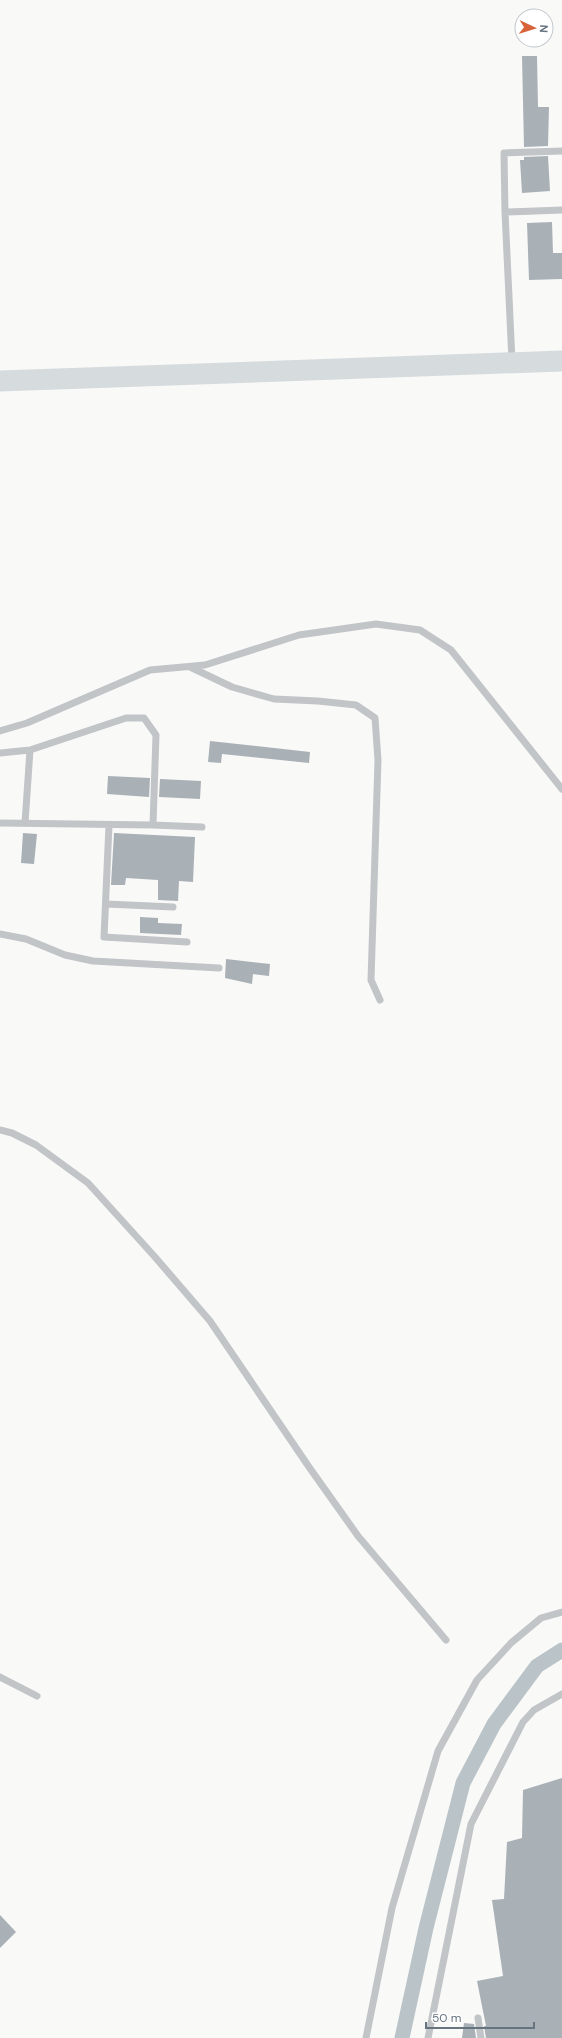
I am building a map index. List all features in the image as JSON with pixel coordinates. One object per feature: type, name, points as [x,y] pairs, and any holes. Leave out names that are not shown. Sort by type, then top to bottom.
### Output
[{"type":"main road","points":[[0,381],[562,361]]},
{"type":"lane","points":[[512,363],[505,212],[504,153],[562,152]]},
{"type":"lane","points":[[505,212],[562,210]]},
{"type":"lane","points":[[0,731],[26,723],[150,670],[190,667],[205,664],[299,635],[376,624],[420,630],[451,650],[562,789]]},
{"type":"lane","points":[[190,667],[232,687],[274,699],[318,701],[356,705],[375,718],[378,760],[371,980],[380,1000]]},
{"type":"lane","points":[[0,753],[30,750],[126,718],[144,718],[156,736],[153,825]]},
{"type":"lane","points":[[25,823],[30,750]]},
{"type":"lane","points":[[0,823],[202,827]]},
{"type":"lane","points":[[109,825],[104,937],[188,942]]},
{"type":"lane","points":[[106,904],[173,907]]},
{"type":"lane","points":[[0,934],[26,939],[64,955],[93,961],[220,968]]},
{"type":"lane","points":[[0,1130],[12,1133],[36,1145],[88,1183],[155,1257],[210,1321],[308,1467],[358,1536],[446,1640]]},
{"type":"lane","points":[[366,2038],[392,1908],[438,1751],[477,1680],[511,1643],[542,1618],[562,1612]]},
{"type":"lane","points":[[0,1677],[36,1696]]},
{"type":"lane","points":[[428,2038],[471,1824],[523,1722],[534,1710],[562,1694]]},
{"type":"lane","points":[[478,2018],[481,2038]]},
{"type":"building","points":[[522,56],[537,56],[538,107],[549,107],[548,146],[524,147]]},
{"type":"building","points":[[548,156],[550,191],[522,193],[520,160],[524,160],[524,157]]},
{"type":"building","points":[[552,222],[553,253],[562,253],[562,279],[529,280],[527,223]]},
{"type":"building","points":[[210,741],[310,752],[309,763],[222,754],[221,763],[208,762]]},
{"type":"building","points":[[108,776],[150,778],[149,797],[107,794]]},
{"type":"building","points":[[160,779],[201,781],[200,799],[159,797]]},
{"type":"building","points":[[23,833],[37,834],[34,864],[21,863]]},
{"type":"building","points":[[114,833],[195,837],[193,882],[179,881],[178,901],[158,900],[158,880],[126,878],[125,885],[111,885]]},
{"type":"building","points":[[140,917],[158,918],[158,923],[182,924],[181,935],[140,933]]},
{"type":"building","points":[[226,959],[270,964],[269,976],[253,974],[252,984],[225,978]]},
{"type":"building","points":[[562,1778],[562,2038],[486,2038],[484,2026],[486,2026],[477,1981],[503,1976],[492,1900],[504,1899],[507,1842],[522,1838],[523,1790]]},
{"type":"building","points":[[0,1915],[16,1932],[0,1948]]},
{"type":"building","points":[[464,2023],[474,2024],[476,2038],[462,2038]]},
{"type":"waterway","points":[[402,2038],[426,1928],[463,1783],[494,1724],[537,1666],[562,1650]]}]
